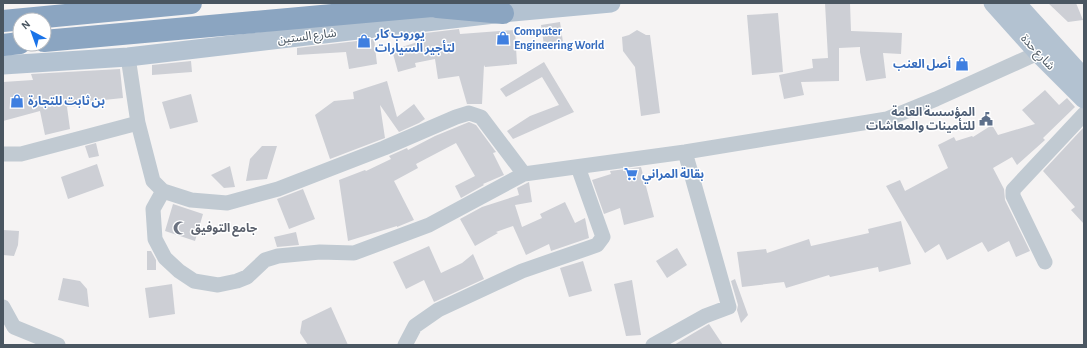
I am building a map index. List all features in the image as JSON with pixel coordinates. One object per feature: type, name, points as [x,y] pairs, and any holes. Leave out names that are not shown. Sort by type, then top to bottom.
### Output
[{"type":"highway","points":[[3,21],[181,4]]},
{"type":"highway","name":"شارع الستين","points":[[52,40],[442,5],[503,13]]},
{"type":"main road","name":"شارع الستين","points":[[3,66],[128,57],[503,13],[611,3]]},
{"type":"main road","name":"شارع حدة","points":[[993,3],[1038,53],[1084,99]]},
{"type":"main road","name":"شارع حدة","points":[[1016,3],[1084,78]]},
{"type":"street","points":[[163,192],[154,209],[155,239],[165,258],[179,271],[194,281],[218,285],[247,277],[265,260],[278,256],[320,252],[354,253],[429,225],[524,174],[685,152],[887,118],[936,99],[1038,53]]},
{"type":"street","points":[[128,57],[138,123],[153,180],[163,192],[191,200],[227,203],[278,189],[469,113],[481,117],[524,174]]},
{"type":"street","points":[[1045,262],[1013,196],[1012,190],[1084,114]]},
{"type":"street","points":[[3,154],[21,154],[138,123]]},
{"type":"street","points":[[653,345],[705,316],[729,307],[685,152]]},
{"type":"street","points":[[405,345],[415,326],[438,310],[522,271],[597,245],[601,241],[604,237],[578,167]]},
{"type":"street","points":[[3,307],[9,330],[58,345]]},
{"type":"building","points":[[825,3],[850,3],[851,31],[902,33],[901,54],[883,53],[886,78],[866,81],[860,47],[839,48],[839,81],[801,82],[804,95],[784,99],[779,75],[813,68],[812,59],[828,58]]},
{"type":"building","points":[[1048,3],[1076,3],[1083,20],[1068,22]]},
{"type":"building","points":[[778,13],[783,72],[752,75],[747,15]]},
{"type":"building","points":[[560,22],[563,42],[544,45],[541,25]]},
{"type":"building","points":[[459,29],[460,34],[515,30],[517,64],[485,67],[484,65],[482,104],[467,104],[459,76],[438,79],[435,59],[415,63],[416,67],[398,72],[392,50],[418,42],[417,34]]},
{"type":"building","points":[[637,30],[646,35],[650,35],[660,113],[641,116],[635,67],[623,51],[622,37]]},
{"type":"building","points":[[374,39],[377,64],[349,69],[346,52],[297,55],[297,48]]},
{"type":"building","points":[[191,61],[192,72],[152,75],[152,65]]},
{"type":"building","points":[[544,62],[574,112],[513,139],[507,131],[530,116],[559,105],[542,77],[506,97],[500,89]]},
{"type":"building","points":[[120,69],[123,98],[94,101],[95,104],[67,107],[70,129],[45,135],[40,111],[3,121],[3,82],[33,80],[31,74]]},
{"type":"building","points":[[387,81],[397,117],[414,104],[425,119],[399,132],[380,105],[385,138],[330,159],[315,115],[334,101],[354,99],[353,92]]},
{"type":"building","points":[[1045,90],[1059,105],[1067,98],[1075,107],[1043,138],[1045,140],[1017,165],[1012,157],[993,168],[1004,189],[1005,200],[1030,251],[1016,257],[1009,241],[988,252],[982,242],[947,260],[939,244],[925,253],[886,186],[900,180],[905,191],[948,168],[938,145],[954,137],[956,141],[972,136],[973,137],[992,125],[998,135],[1035,124],[1022,110]]},
{"type":"building","points":[[191,94],[198,122],[170,129],[162,102]]},
{"type":"building","points":[[469,122],[476,125],[496,152],[493,153],[504,175],[483,184],[484,185],[461,198],[455,186],[475,176],[456,143],[416,164],[418,168],[394,181],[414,220],[397,227],[348,241],[339,180],[365,170],[366,171],[391,159],[389,156],[407,148],[408,150],[435,136]]},
{"type":"building","points":[[1084,127],[1084,224],[1071,210],[1075,207],[1043,171]]},
{"type":"building","points":[[96,143],[99,156],[89,158],[85,146]]},
{"type":"building","points":[[262,146],[277,146],[267,179],[246,181],[250,159]]},
{"type":"building","points":[[97,164],[104,186],[68,199],[61,177]]},
{"type":"building","points":[[230,166],[235,187],[224,188],[211,175]]},
{"type":"building","points":[[641,167],[654,217],[624,225],[620,208],[604,214],[592,180],[611,174],[610,171]]},
{"type":"building","points":[[529,182],[532,202],[515,205],[522,227],[542,218],[540,214],[565,202],[575,223],[585,218],[589,238],[551,251],[549,244],[526,255],[513,226],[496,232],[498,233],[475,246],[460,219],[482,207],[519,195],[517,188]]},
{"type":"building","points":[[303,189],[315,219],[289,229],[277,199]]},
{"type":"building","points":[[173,204],[203,214],[195,241],[165,231]]},
{"type":"building","points":[[901,221],[911,264],[879,272],[878,267],[830,277],[829,275],[786,288],[784,282],[742,287],[737,252],[766,249],[767,253],[809,239],[811,246],[869,233],[868,229]]},
{"type":"building","points":[[3,230],[19,231],[18,245],[14,256],[3,255]]},
{"type":"building","points":[[296,232],[299,245],[277,247],[274,237]]},
{"type":"building","points":[[429,246],[441,273],[462,263],[473,254],[484,279],[434,302],[424,280],[406,289],[393,262]]},
{"type":"building","points":[[677,248],[687,265],[667,278],[656,261]]},
{"type":"building","points":[[147,251],[151,251],[156,260],[156,270],[147,270]]},
{"type":"building","points":[[583,261],[592,291],[569,297],[560,268]]},
{"type":"building","points":[[63,278],[80,281],[87,289],[89,307],[58,300]]},
{"type":"building","points":[[735,279],[748,315],[741,323],[737,310],[738,305],[731,281]]},
{"type":"building","points":[[632,280],[641,335],[626,336],[614,284]]},
{"type":"building","points":[[172,284],[175,314],[149,318],[145,288]]},
{"type":"building","points":[[331,307],[348,345],[308,345],[300,333],[302,321]]},
{"type":"building","points":[[709,324],[723,345],[674,345],[692,334]]},
{"type":"place","name":"Computer Engineering World","points":[[503,38]]},
{"type":"place","name":"يوروب كار لتأجير السيارات","points":[[364,41]]},
{"type":"place","name":"أصل العنب","points":[[962,64]]},
{"type":"place","name":"بن ثابت للتجارة","points":[[17,101]]},
{"type":"place","name":"المؤسسة العامة للتأمينات والمعاشات","points":[[986,119]]},
{"type":"place","name":"بقالة المراني","points":[[631,174]]},
{"type":"place","name":"جامع التوفيق","points":[[180,228]]}]
